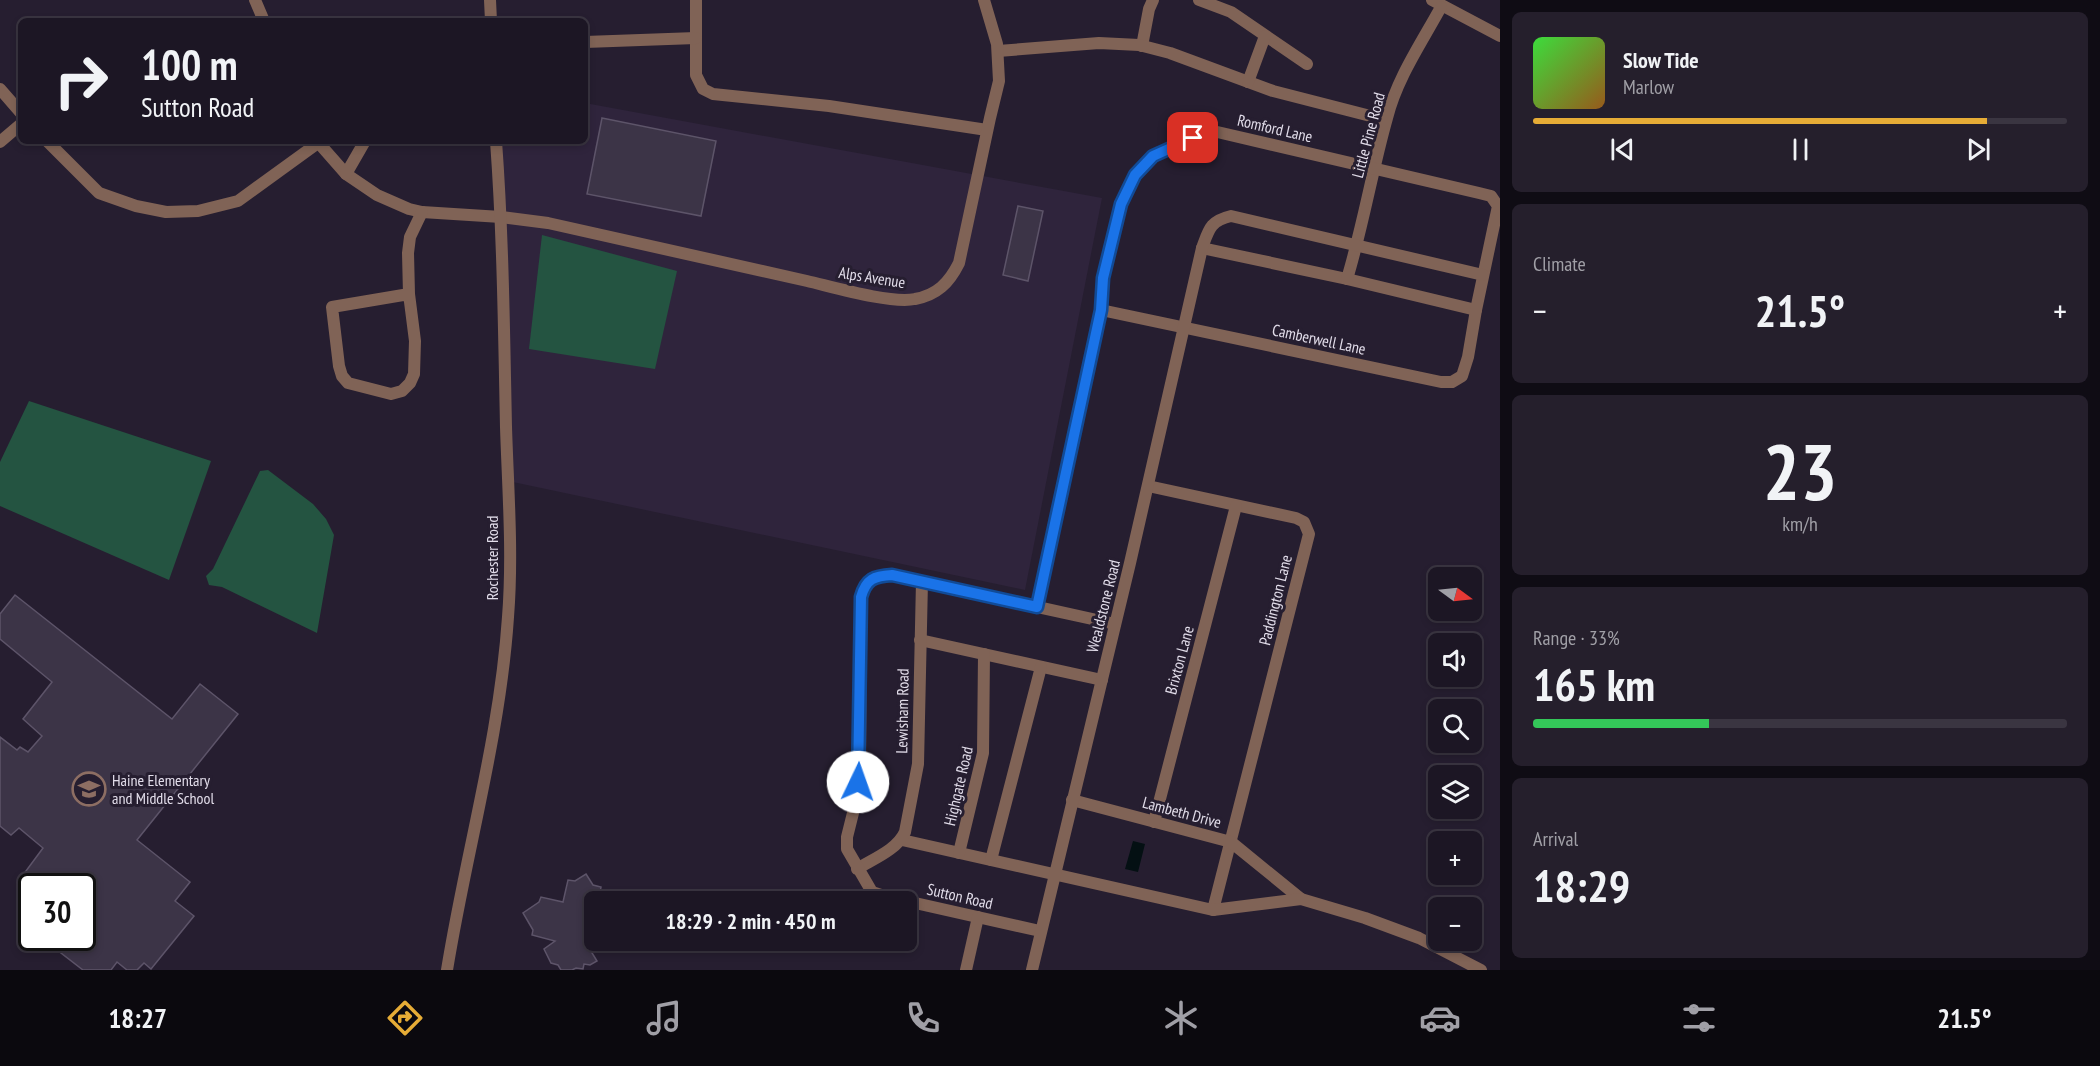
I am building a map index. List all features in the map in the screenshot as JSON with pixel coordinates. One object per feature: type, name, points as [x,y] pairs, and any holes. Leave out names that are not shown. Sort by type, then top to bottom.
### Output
[{"type":"street","points":[[255,0],[263,18]]},
{"type":"street","points":[[490,0],[491,18]]},
{"type":"street","points":[[696,0],[696,75],[703,89],[713,94],[829,106],[987,130]]},
{"type":"street","name":"Alps Avenue","points":[[319,144],[346,174],[377,195],[422,213],[501,217],[548,224],[854,292],[905,300],[916,299],[943,287],[952,277],[959,263],[999,81],[998,51],[984,0]]},
{"type":"street","points":[[1142,46],[1153,0]]},
{"type":"street","points":[[1199,0],[1231,12],[1307,64]]},
{"type":"street","points":[[1437,3],[1500,36]]},
{"type":"street","name":"Little Pine Road","points":[[1347,279],[1357,246],[1386,120],[1402,78],[1437,3]]},
{"type":"street","points":[[1248,82],[1265,36]]},
{"type":"street","points":[[588,42],[696,38]]},
{"type":"street","points":[[998,51],[1098,43],[1142,46],[1170,53],[1273,91],[1386,120]]},
{"type":"street","points":[[0,89],[18,110]]},
{"type":"street","points":[[0,142],[18,127]]},
{"type":"street","name":"Romford Lane","points":[[1037,607],[1101,310],[1103,278],[1121,204],[1135,175],[1153,156],[1213,131],[1491,196],[1498,206],[1476,310]]},
{"type":"street","points":[[50,144],[99,193],[136,206],[166,212],[198,211],[237,201],[314,144]]},
{"type":"street","points":[[346,174],[363,144]]},
{"type":"street","name":"Rochester Road","points":[[447,970],[489,761],[508,616],[509,528],[501,217],[496,144]]},
{"type":"street","points":[[409,294],[332,307],[339,366],[342,376],[348,383],[391,394],[402,391],[410,383],[414,374],[414,321],[409,294],[408,253],[410,237],[422,213]]},
{"type":"street","name":"Wealdstone Road","points":[[1032,970],[1209,226],[1221,218],[1232,216],[1483,275]]},
{"type":"street","points":[[1202,248],[1476,310]]},
{"type":"street","name":"Camberwell Lane","points":[[1101,310],[1441,382],[1452,382],[1462,375],[1468,357],[1476,310]]},
{"type":"street","name":"Paddington Lane","points":[[1148,486],[1296,518],[1304,522],[1309,534],[1231,842]]},
{"type":"street","name":"Brixton Lane","points":[[1154,822],[1236,506]]},
{"type":"street","name":"Sutton Road","points":[[1040,931],[872,892],[857,869],[847,849],[847,837],[857,797],[860,767],[861,597],[863,587],[870,579],[892,575],[1115,624]]},
{"type":"street","name":"Lewisham Road","points":[[902,840],[918,764],[922,581]]},
{"type":"street","points":[[920,640],[1102,680]]},
{"type":"street","name":"Highgate Road","points":[[959,853],[983,753],[984,654]]},
{"type":"street","points":[[991,860],[1041,667]]},
{"type":"street","name":"Lambeth Drive","points":[[1072,800],[1231,842],[1301,899],[1365,918],[1419,938],[1481,970]]},
{"type":"street","points":[[857,869],[902,840],[1054,874]]},
{"type":"street","points":[[1213,910],[1231,842]]},
{"type":"street","name":"Lambeth Drive","points":[[1054,874],[1213,910],[1301,899]]},
{"type":"street","points":[[966,970],[978,917]]},
{"type":"shaded area","points":[[588,104],[1102,198],[1025,590],[508,481],[496,144],[588,144]]},
{"type":"shaded area","points":[[1133,841],[1145,844],[1138,872],[1125,869]]},
{"type":"green space","points":[[542,235],[677,271],[655,369],[529,349]]},
{"type":"green space","points":[[29,401],[211,461],[169,580],[0,506],[0,462]]},
{"type":"green space","points":[[268,470],[313,504],[326,519],[334,535],[317,633],[222,587],[209,585],[206,576],[213,569],[260,471]]},
{"type":"building","points":[[602,118],[716,141],[701,216],[587,194]]},
{"type":"building","points":[[1018,206],[1043,211],[1028,281],[1003,275]]},
{"type":"building","name":"Haine Elementary and Middle School","points":[[15,595],[172,719],[200,684],[238,714],[137,840],[190,882],[175,901],[194,916],[151,969],[144,963],[137,970],[127,970],[117,962],[111,970],[83,970],[58,951],[96,951],[96,873],[24,873],[43,848],[19,828],[11,835],[0,826],[0,737],[17,750],[20,747],[28,752],[42,736],[23,719],[52,682],[0,639],[0,614]]},
{"type":"building","points":[[586,874],[593,885],[601,887],[600,891],[584,891],[584,951],[591,951],[597,961],[590,965],[584,964],[583,969],[561,970],[558,965],[551,963],[544,949],[555,941],[532,935],[533,930],[523,913],[539,902],[541,897],[563,902],[568,880],[575,881]]},
{"type":"place","name":"Haine Elementary and Middle School","points":[[89,789]]},
{"type":"route","points":[[858,782],[863,587],[870,579],[892,575],[901,576],[1037,607],[1101,310],[1103,278],[1121,204],[1135,175],[1153,156],[1193,138]]}]
